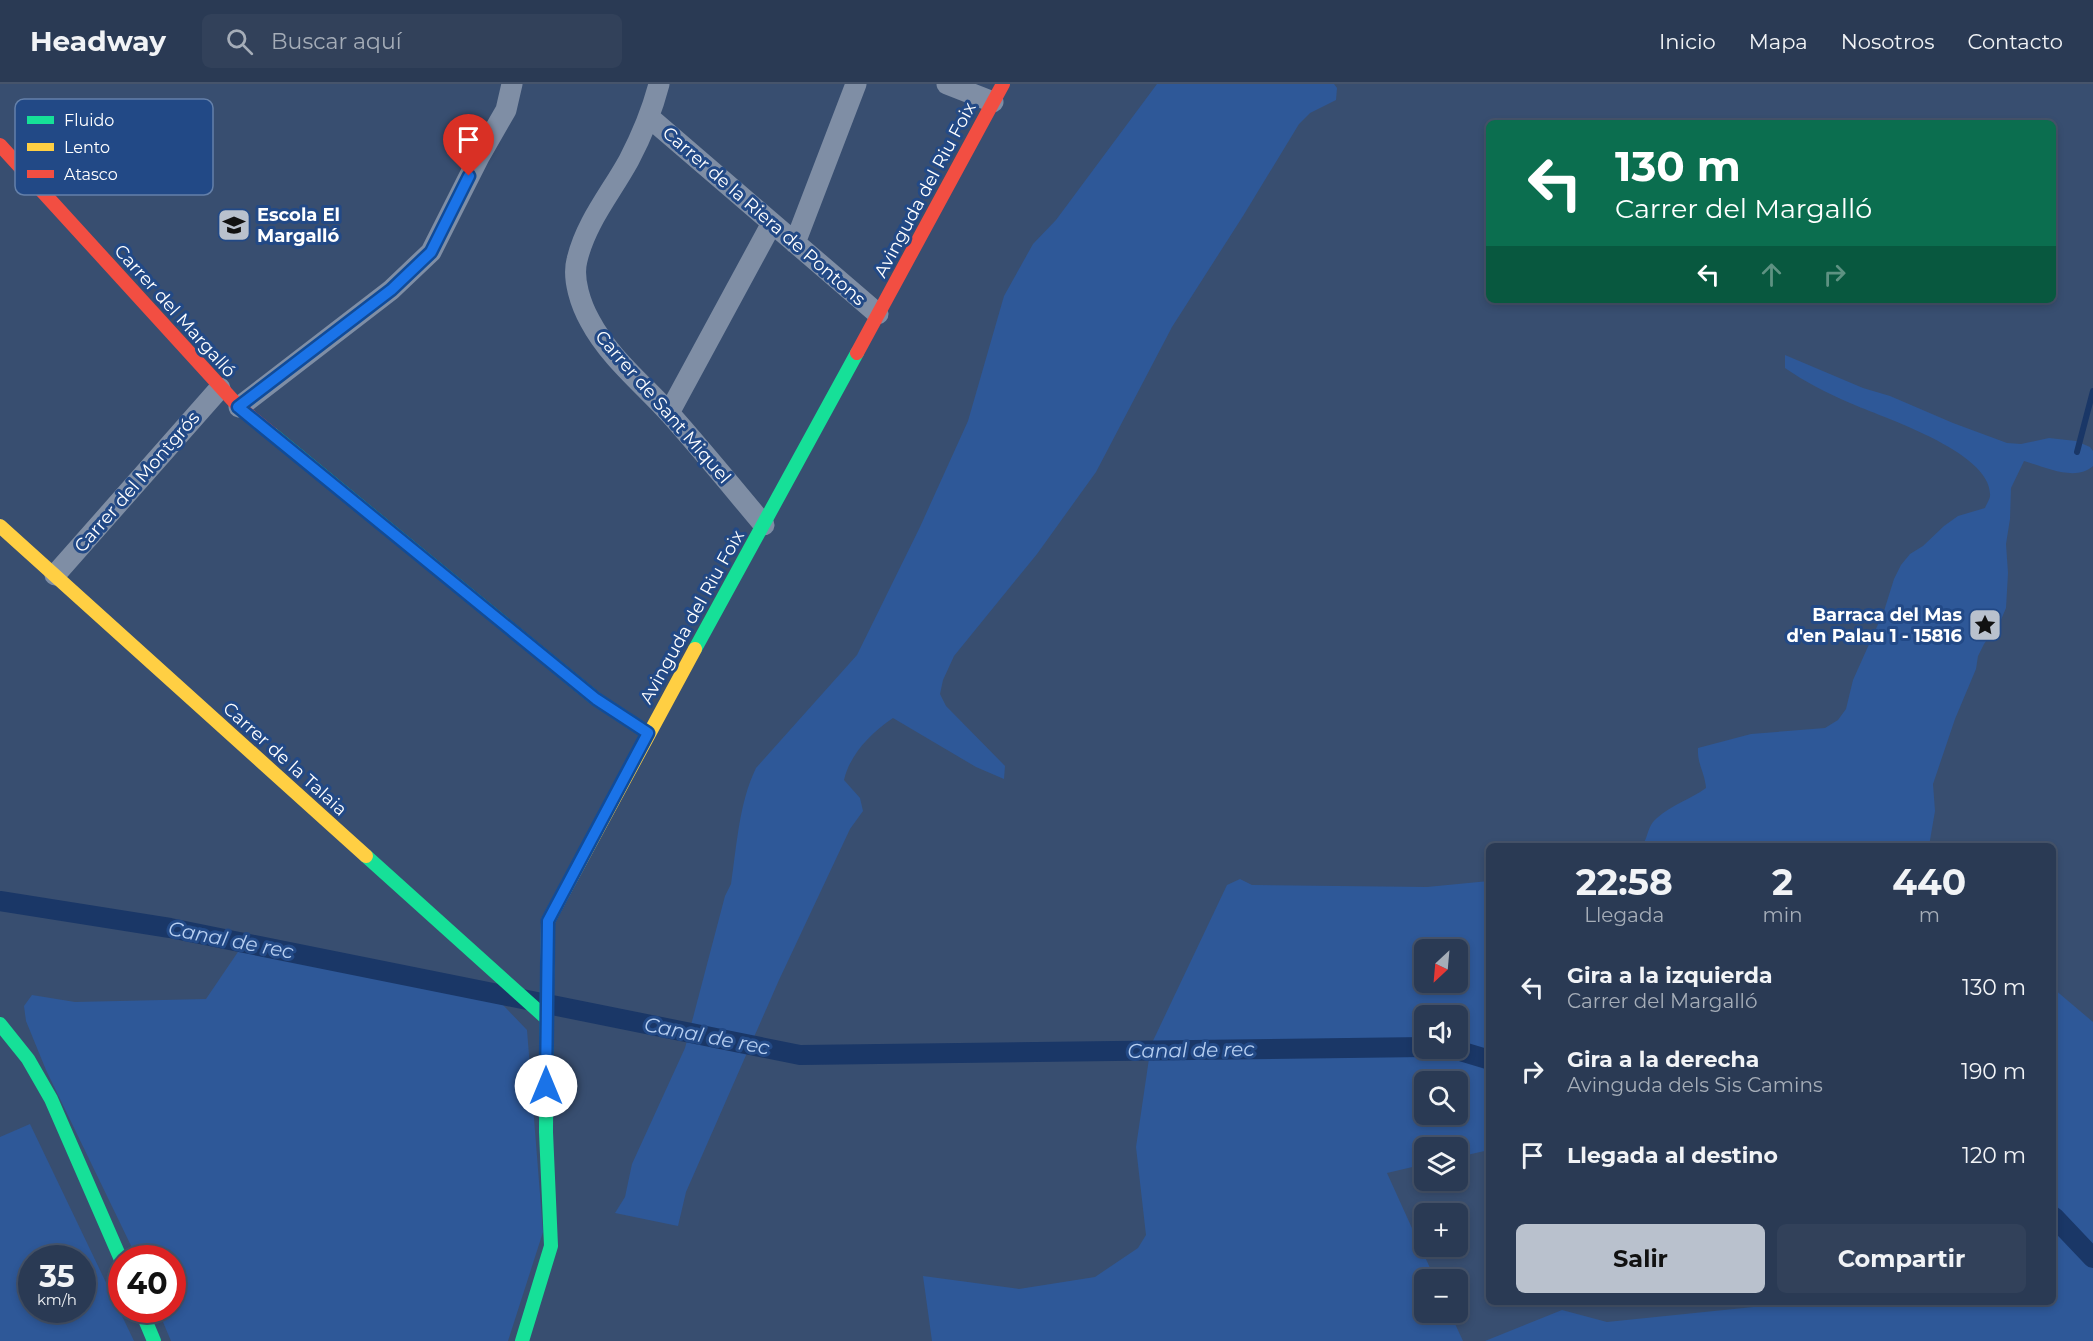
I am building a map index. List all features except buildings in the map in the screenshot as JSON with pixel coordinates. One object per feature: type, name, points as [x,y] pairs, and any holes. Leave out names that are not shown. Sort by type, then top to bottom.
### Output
[{"type":"street","points":[[238,407],[391,290],[431,252],[479,157],[506,110],[512,84]]},
{"type":"street","name":"Carrer de Sant Miquel","points":[[659,84],[650,118],[586,233],[576,262],[578,288],[590,321],[611,351],[669,413],[764,525]]},
{"type":"street","points":[[795,243],[856,84]]},
{"type":"street","points":[[947,84],[998,93]]},
{"type":"street","name":"Avinguda del Riu Foix","points":[[522,1341],[551,1246],[546,1132],[548,921],[648,733],[764,525],[998,93]]},
{"type":"street","name":"Carrer de la Riera de Pontons","points":[[650,118],[878,314]]},
{"type":"street","name":"Carrer del Margalló","points":[[0,145],[15,162]]},
{"type":"street","name":"Carrer del Margalló","points":[[45,195],[238,407],[596,699],[648,733]]},
{"type":"street","points":[[669,413],[772,223]]},
{"type":"street","name":"Carrer del Montgrós","points":[[55,575],[220,388]]},
{"type":"street","name":"Carrer de la Talaia","points":[[0,526],[546,1018]]},
{"type":"street","points":[[0,1024],[28,1059],[51,1099],[115,1245]]},
{"type":"street","points":[[146,1323],[154,1341]]},
{"type":"shaded area","points":[[1157,84],[1334,84],[1337,88],[1336,100],[1310,113],[1299,124],[1172,327],[1096,472],[1037,554],[954,656],[943,680],[940,694],[946,706],[1005,766],[1004,779],[976,767],[893,718],[862,745],[851,761],[844,780],[860,798],[863,811],[850,829],[779,980],[686,1192],[678,1226],[615,1213],[625,1197],[632,1164],[685,1048],[725,896],[731,884],[742,810],[756,768],[857,655],[920,527],[968,421],[1004,296],[1033,244],[1056,220]]},
{"type":"shaded area","points":[[1785,355],[1863,388],[1890,396],[2007,443],[2021,444],[2049,438],[2076,441],[2090,447],[2093,451],[2093,466],[2078,473],[2060,472],[2024,461],[2011,488],[2006,544],[2008,573],[2006,608],[2000,622],[1978,656],[1976,669],[1955,719],[1933,784],[1935,811],[1930,843],[1643,843],[1651,825],[1657,818],[1668,809],[1706,788],[1698,748],[1751,734],[1825,728],[1838,720],[1846,709],[1853,680],[1884,611],[1901,565],[1910,554],[1958,516],[1985,508],[1990,497],[1986,480],[1974,465],[1955,451],[1933,438],[1808,383],[1785,368]]},
{"type":"shaded area","points":[[1240,879],[1252,885],[1427,887],[1486,881],[1486,1151],[1468,1155],[1468,1137],[1414,1137],[1414,1167],[1387,1173],[1414,1233],[1414,1257],[1425,1257],[1430,1269],[1414,1269],[1414,1323],[1455,1323],[1463,1341],[932,1341],[923,1276],[1019,1289],[1095,1277],[1138,1248],[1146,1235],[1136,1147],[1151,1045],[1227,885]]},
{"type":"shaded area","points":[[244,943],[481,982],[527,1030],[543,1232],[508,1341],[171,1341],[163,1323],[186,1323],[186,1245],[131,1245],[46,1070],[26,1021],[24,1006],[32,995],[75,1002],[206,999]]},
{"type":"shaded area","points":[[2056,991],[2093,1022],[2093,1341],[1485,1341],[1562,1310],[1607,1322],[1763,1306],[2056,1305]]},
{"type":"shaded area","points":[[30,1124],[88,1245],[18,1245],[18,1323],[96,1323],[96,1262],[108,1287],[108,1323],[125,1323],[134,1341],[0,1341],[0,1137]]},
{"type":"waterway","points":[[2077,452],[2093,391]]},
{"type":"waterway","name":"Canal de rec","points":[[0,901],[170,928],[800,1055],[1414,1047]]},
{"type":"waterway","name":"Canal de rec","points":[[1468,1053],[1486,1059]]},
{"type":"waterway","name":"Canal de rec","points":[[2056,1219],[2093,1258]]},
{"type":"traffic: fast","points":[[695,649],[857,353]]},
{"type":"traffic: fast","points":[[272,434],[596,699],[648,733]]},
{"type":"traffic: fast","points":[[366,856],[546,1018]]},
{"type":"traffic: fast","points":[[522,1341],[551,1246],[546,1132],[547,981]]},
{"type":"traffic: fast","points":[[0,1024],[28,1059],[51,1099],[115,1245]]},
{"type":"traffic: fast","points":[[146,1323],[154,1341]]},
{"type":"traffic: slow","points":[[0,526],[366,856]]},
{"type":"traffic: slow","points":[[547,981],[548,921],[695,649]]},
{"type":"traffic: jam","points":[[857,353],[1003,84]]},
{"type":"traffic: jam","points":[[0,145],[15,161]]},
{"type":"traffic: jam","points":[[46,195],[239,407],[272,434]]},
{"type":"place","name":"Escola El Margalló","points":[[234,225]]},
{"type":"place","name":"Barraca del Mas d'en Palau 1 - 15816","points":[[1985,625]]},
{"type":"route","points":[[469,176],[431,252],[391,290],[238,407],[596,699],[648,733],[548,921],[546,1086]]}]
